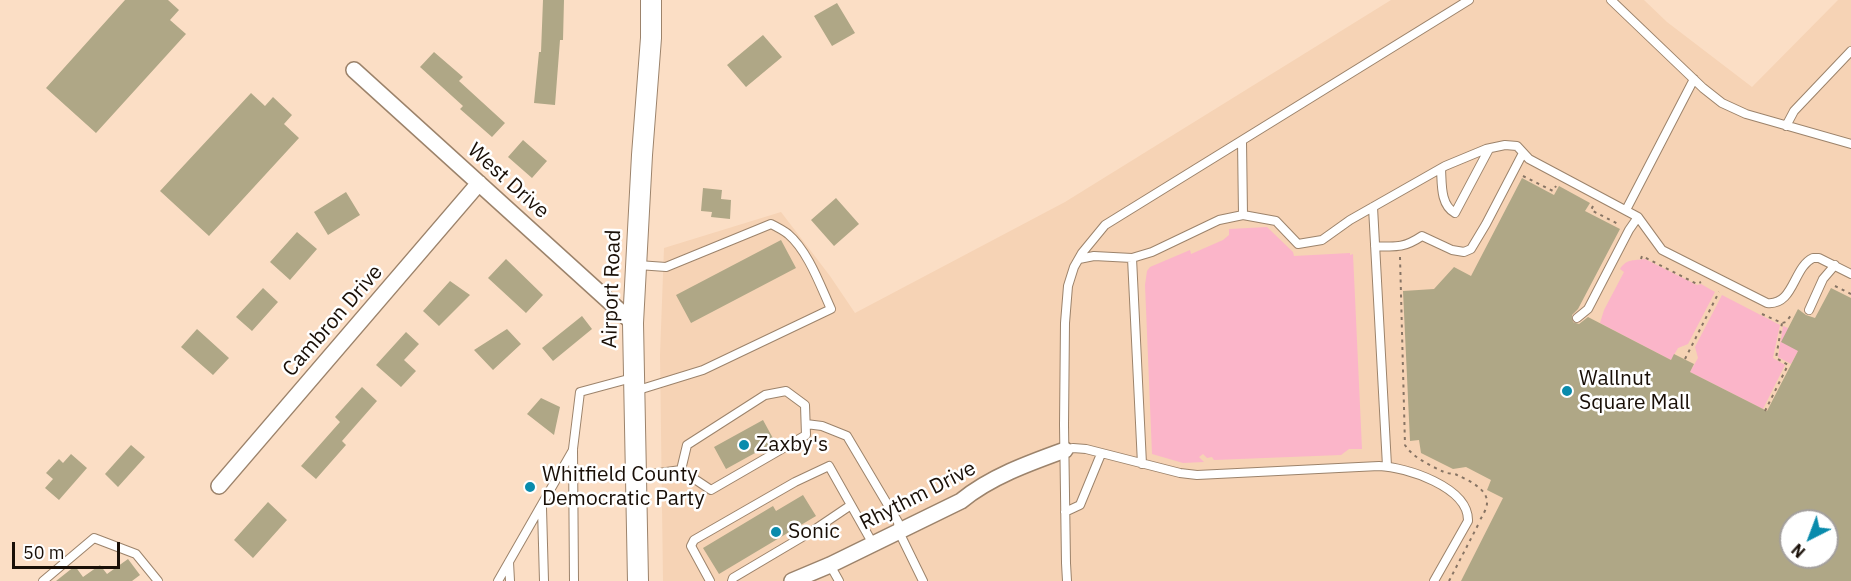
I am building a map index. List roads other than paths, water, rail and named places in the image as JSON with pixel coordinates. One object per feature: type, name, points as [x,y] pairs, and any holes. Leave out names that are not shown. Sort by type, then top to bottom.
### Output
[{"type":"street","name":"Airport Road","points":[[638,581],[633,323],[651,38],[651,0]]},
{"type":"street","name":"West Drive","points":[[354,70],[633,323]]},
{"type":"street","name":"Cambron Drive","points":[[219,486],[479,183]]},
{"type":"street","name":"Rhythm Drive","points":[[792,581],[899,532],[1030,463],[1065,450]]},
{"type":"lane","points":[[1067,581],[1066,302],[1068,286],[1078,259],[1105,225],[1469,0]]},
{"type":"lane","points":[[1611,0],[1722,103],[1746,114],[1851,144]]},
{"type":"lane","points":[[1786,126],[1794,111],[1851,51]]},
{"type":"lane","points":[[1626,210],[1694,79]]},
{"type":"lane","points":[[1242,141],[1243,215]]},
{"type":"lane","points":[[1078,259],[1094,256],[1132,258],[1152,252],[1219,220],[1243,215],[1276,221],[1299,243],[1322,240],[1373,207],[1441,169],[1488,149],[1505,145],[1518,146],[1529,159],[1638,217],[1662,250],[1767,303],[1772,304],[1784,298],[1802,266],[1813,258],[1819,258],[1851,274]]},
{"type":"lane","points":[[1441,169],[1444,201],[1448,209],[1455,213],[1488,149]]},
{"type":"lane","points":[[1375,246],[1409,245],[1422,236],[1452,250],[1464,252],[1471,249],[1523,153]]},
{"type":"lane","points":[[1373,207],[1387,466]]},
{"type":"lane","points":[[1577,318],[1588,309],[1638,217]]},
{"type":"lane","points":[[574,581],[573,449],[580,392],[703,370],[831,309],[813,269],[794,240],[786,231],[771,224],[666,267],[636,265]]},
{"type":"lane","points":[[1132,258],[1142,464]]},
{"type":"lane","points":[[1809,310],[1823,279],[1835,265]]},
{"type":"lane","points":[[637,476],[681,470],[711,490],[806,435],[805,405],[786,391],[765,395],[687,445],[681,470]]},
{"type":"lane","points":[[806,424],[822,426],[847,436],[898,522],[899,532],[923,581]]},
{"type":"lane","points":[[498,581],[573,449]]},
{"type":"lane","points":[[1065,450],[1086,449],[1180,473],[1197,475],[1387,466],[1417,474],[1459,497],[1468,513],[1468,521],[1434,581]]},
{"type":"lane","points":[[1065,512],[1080,505],[1101,454]]},
{"type":"lane","points":[[710,581],[691,546],[694,540],[795,482],[829,466],[873,544]]},
{"type":"lane","points":[[542,506],[544,581]]},
{"type":"lane","points":[[730,580],[851,506]]},
{"type":"lane","points":[[43,581],[94,538],[136,554],[158,581]]},
{"type":"lane","points":[[509,561],[510,581]]},
{"type":"lane","points":[[830,565],[839,581]]},
{"type":"place","name":"Wallnut Square Mall","points":[[1567,391]]},
{"type":"place","name":"Zaxby's","points":[[744,445]]},
{"type":"place","name":"Whitfield County Democratic Party","points":[[530,487]]},
{"type":"place","name":"Sonic","points":[[776,532]]}]
